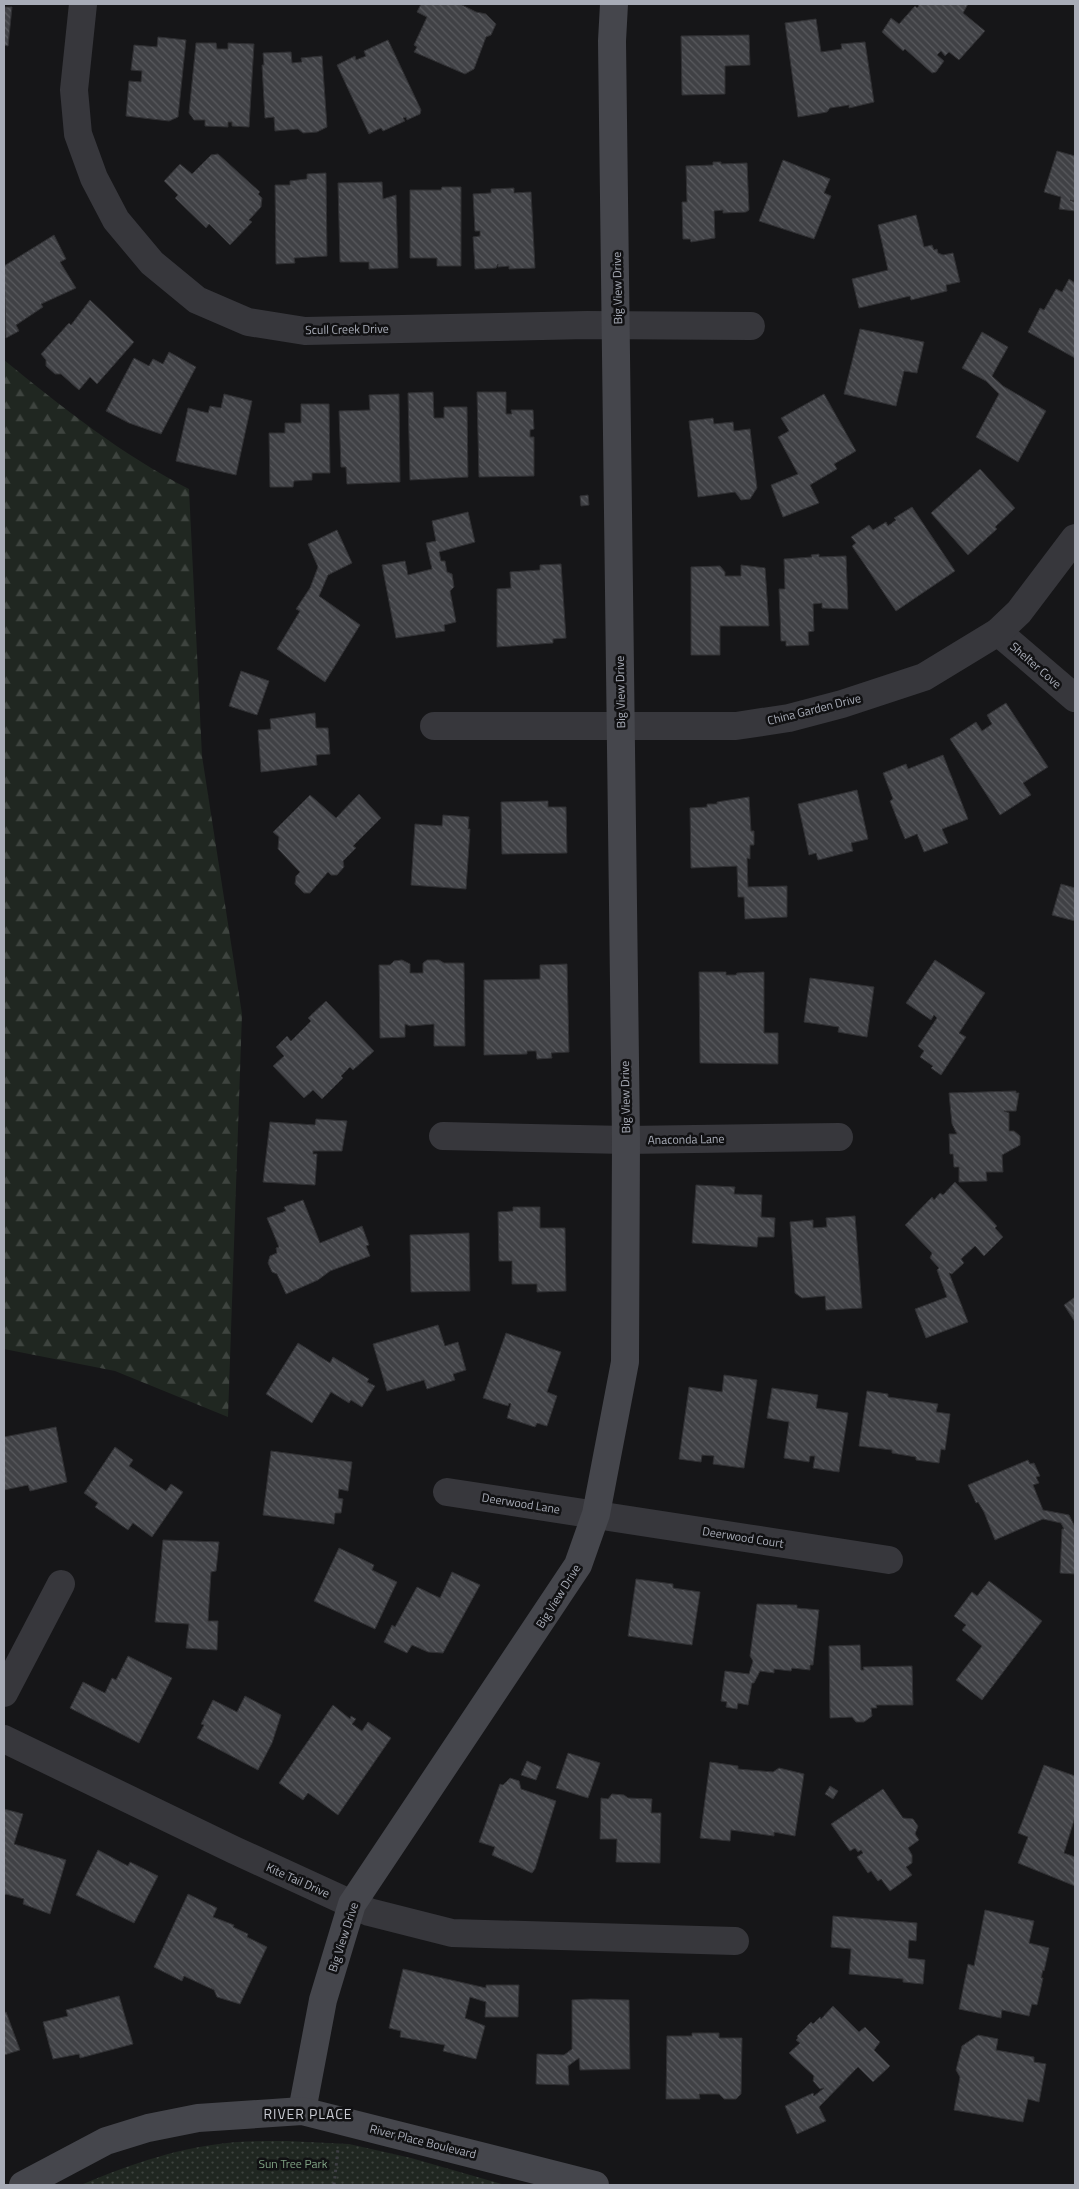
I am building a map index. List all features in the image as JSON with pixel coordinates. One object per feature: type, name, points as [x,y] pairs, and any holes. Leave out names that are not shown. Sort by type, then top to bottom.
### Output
[{"type":"street","name":"Scull Creek Drive","points":[[83,4],[74,90],[78,134],[94,178],[116,220],[152,263],[197,300],[248,322],[305,331],[617,325],[751,326]]},
{"type":"street","name":"Big View Drive","points":[[302,2111],[323,2000],[352,1904],[578,1565],[596,1514],[625,1362],[626,1140],[612,41],[614,4]]},
{"type":"street","name":"China Garden Drive","points":[[434,726],[736,726],[790,718],[842,704],[924,677],[998,632],[1020,612],[1075,538]]},
{"type":"street","name":"Shelter Cove","points":[[998,632],[1075,698]]},
{"type":"street","name":"Anaconda Lane","points":[[443,1136],[626,1140],[839,1137]]},
{"type":"street","name":"Deerwood Lane","points":[[447,1492],[596,1514]]},
{"type":"street","name":"Deerwood Court","points":[[596,1514],[889,1560]]},
{"type":"street","points":[[4,1693],[61,1584]]},
{"type":"street","name":"Kite Tail Drive","points":[[4,1739],[234,1850],[368,1912],[452,1933],[735,1941]]},
{"type":"street","name":"River Place Boulevard","points":[[23,2185],[106,2141],[148,2128],[198,2118],[302,2111],[595,2185]]},
{"type":"path","points":[[334,2185],[338,2148]]},
{"type":"green space","points":[[4,360],[70,413],[116,446],[189,489],[202,756],[242,1014],[228,1417],[115,1371],[4,1349]]},
{"type":"green space","name":"Sun Tree Park","points":[[287,2141],[349,2144],[411,2158],[505,2185],[81,2185],[138,2163],[197,2147],[237,2142]]},
{"type":"building","points":[[421,4],[460,4],[476,12],[486,14],[496,24],[491,35],[486,37],[474,69],[465,74],[414,52],[417,47],[414,45],[427,17],[417,12]]},
{"type":"building","points":[[917,4],[968,4],[963,13],[985,31],[959,60],[949,52],[945,56],[941,51],[937,55],[944,61],[936,72],[932,73],[882,32],[891,18],[899,24],[915,6],[917,8],[919,6]]},
{"type":"building","points":[[4,7],[12,7],[8,46],[4,45]]},
{"type":"building","points":[[816,19],[821,52],[842,49],[841,44],[865,42],[874,102],[849,108],[849,105],[830,108],[827,112],[798,117],[785,23]]},
{"type":"building","points":[[749,35],[750,65],[725,66],[725,94],[682,95],[681,36]]},
{"type":"building","points":[[158,37],[186,40],[178,117],[169,121],[126,116],[129,81],[141,82],[142,71],[131,70],[134,45],[157,47]]},
{"type":"building","points":[[388,40],[421,110],[420,114],[407,120],[406,117],[403,118],[405,121],[383,131],[381,128],[369,134],[337,65],[355,56],[356,60],[366,56],[364,51]]},
{"type":"building","points":[[196,43],[216,43],[217,49],[228,49],[228,43],[254,44],[249,127],[232,126],[232,122],[228,122],[228,127],[205,126],[205,120],[194,120],[189,113]]},
{"type":"building","points":[[291,52],[292,63],[302,62],[301,58],[322,56],[327,127],[317,132],[303,133],[298,129],[275,131],[274,117],[265,118],[263,53]]},
{"type":"building","points":[[1057,151],[1075,156],[1075,196],[1074,201],[1070,200],[1075,202],[1075,211],[1059,209],[1061,197],[1044,192]]},
{"type":"building","points":[[218,154],[260,192],[258,194],[262,198],[261,207],[249,220],[252,222],[230,245],[209,224],[206,228],[175,198],[178,195],[164,181],[180,164],[192,174],[211,155]]},
{"type":"building","points":[[783,160],[830,179],[824,193],[831,196],[814,239],[759,221]]},
{"type":"building","points":[[713,162],[721,162],[721,164],[747,163],[749,210],[746,212],[723,213],[723,210],[714,211],[715,238],[691,242],[690,239],[683,239],[682,202],[687,202],[686,166],[713,165]]},
{"type":"building","points":[[326,173],[327,256],[294,258],[295,263],[276,264],[275,185],[290,185],[290,181],[307,179],[307,174]]},
{"type":"building","points":[[382,182],[383,199],[396,195],[398,268],[369,269],[369,262],[340,262],[338,183]]},
{"type":"building","points":[[442,187],[461,187],[461,266],[437,266],[437,258],[410,258],[410,190],[441,190]]},
{"type":"building","points":[[514,188],[514,193],[531,192],[535,268],[509,269],[509,266],[498,267],[498,264],[496,268],[475,269],[473,237],[480,236],[480,231],[475,231],[473,194],[491,193],[491,189]]},
{"type":"building","points":[[916,215],[924,247],[932,245],[934,250],[937,249],[938,253],[943,255],[953,253],[960,282],[946,285],[947,291],[911,300],[910,296],[859,308],[852,279],[888,270],[878,225]]},
{"type":"building","points":[[54,235],[66,259],[60,262],[76,288],[41,304],[43,307],[16,325],[19,331],[6,338],[4,266]]},
{"type":"building","points":[[1069,279],[1075,283],[1075,358],[1028,332],[1040,308],[1044,310],[1056,289],[1062,292]]},
{"type":"building","points":[[90,300],[134,342],[97,384],[90,377],[79,390],[61,374],[55,374],[46,366],[46,360],[41,354],[69,323],[71,325]]},
{"type":"building","points":[[860,329],[924,342],[917,373],[904,371],[896,406],[844,394]]},
{"type":"building","points":[[982,332],[1008,347],[992,376],[1003,386],[1046,411],[1018,462],[976,437],[999,394],[986,381],[962,368]]},
{"type":"building","points":[[169,352],[196,367],[161,434],[129,423],[106,411],[134,358],[149,366],[153,359],[163,364]]},
{"type":"building","points":[[433,392],[434,418],[444,418],[444,407],[467,407],[468,477],[410,480],[408,393]]},
{"type":"building","points":[[477,392],[506,392],[506,414],[512,414],[511,410],[533,410],[534,429],[530,430],[530,437],[534,437],[534,476],[479,477]]},
{"type":"building","points":[[224,394],[252,401],[236,475],[176,461],[188,408],[208,413],[210,406],[221,408]]},
{"type":"building","points":[[399,394],[400,482],[347,484],[346,467],[341,467],[339,411],[370,410],[369,395]]},
{"type":"building","points":[[824,394],[856,451],[834,464],[837,469],[810,485],[819,503],[783,517],[771,485],[798,474],[778,437],[789,431],[781,418]]},
{"type":"building","points":[[301,404],[329,404],[330,473],[312,473],[312,480],[294,481],[293,487],[270,487],[269,433],[285,433],[285,423],[301,423]]},
{"type":"building","points":[[713,418],[714,424],[733,422],[734,431],[750,429],[757,488],[750,499],[741,500],[735,492],[698,497],[689,421]]},
{"type":"building","points":[[980,469],[1015,508],[995,527],[997,529],[968,555],[931,513]]},
{"type":"building","points":[[588,495],[589,505],[581,506],[580,496]]},
{"type":"building","points":[[912,507],[955,571],[896,611],[852,546],[856,543],[851,537],[869,525],[873,530],[886,522],[888,526],[896,520],[894,518]]},
{"type":"building","points":[[468,512],[475,542],[439,552],[441,561],[445,561],[447,572],[452,574],[454,587],[450,591],[456,622],[444,625],[445,631],[396,638],[382,565],[405,561],[408,575],[432,569],[426,543],[436,541],[432,521]]},
{"type":"building","points":[[337,530],[352,563],[328,575],[319,596],[360,625],[325,682],[277,649],[300,611],[296,609],[310,588],[318,567],[308,544]]},
{"type":"building","points":[[819,554],[819,557],[846,556],[848,609],[822,608],[822,603],[813,604],[814,631],[808,632],[809,645],[786,646],[786,641],[781,641],[779,589],[785,589],[784,559],[812,557],[811,555]]},
{"type":"building","points":[[561,564],[566,638],[553,639],[553,643],[497,647],[497,589],[511,588],[510,572],[540,570],[540,565]]},
{"type":"building","points":[[741,565],[765,568],[769,626],[720,626],[720,655],[691,655],[691,567],[720,566],[725,572],[725,576],[741,576]]},
{"type":"building","points":[[241,671],[269,681],[257,715],[229,706]]},
{"type":"building","points":[[1006,703],[1048,767],[1023,783],[1031,795],[1000,815],[950,739],[976,722],[982,731],[992,724],[987,715]]},
{"type":"building","points":[[315,713],[316,728],[328,728],[330,754],[316,755],[317,765],[261,772],[258,730],[271,729],[270,719]]},
{"type":"building","points":[[943,755],[968,819],[942,829],[948,843],[924,852],[917,834],[905,839],[890,801],[893,799],[883,773],[906,764],[908,769]]},
{"type":"building","points":[[857,790],[868,839],[851,843],[853,851],[818,860],[816,853],[809,855],[798,804]]},
{"type":"building","points":[[359,794],[381,818],[353,846],[356,848],[343,861],[344,867],[337,875],[331,875],[328,872],[310,893],[304,893],[295,884],[296,876],[300,872],[278,849],[279,837],[273,832],[310,795],[336,818]]},
{"type":"building","points":[[749,797],[751,831],[754,831],[754,845],[750,845],[750,859],[747,858],[748,887],[787,886],[787,917],[745,919],[744,897],[738,897],[737,866],[691,868],[690,808],[707,807],[707,804],[717,804],[717,802]]},
{"type":"building","points":[[548,801],[548,807],[566,807],[567,853],[502,854],[501,802]]},
{"type":"building","points":[[443,815],[469,817],[466,889],[411,885],[415,824],[442,826]]},
{"type":"building","points":[[1061,884],[1075,888],[1075,921],[1052,915]]},
{"type":"building","points":[[402,960],[410,964],[410,973],[423,973],[423,963],[427,960],[439,960],[444,963],[464,963],[465,1046],[434,1046],[434,1024],[410,1026],[405,1024],[405,1037],[380,1038],[379,965],[390,965],[394,961]]},
{"type":"building","points":[[935,960],[985,993],[959,1033],[966,1037],[941,1075],[931,1068],[933,1066],[920,1057],[924,1051],[918,1046],[937,1018],[934,1015],[931,1020],[906,1003]]},
{"type":"building","points":[[567,964],[569,1052],[551,1053],[552,1058],[537,1059],[536,1051],[527,1051],[527,1054],[484,1055],[484,980],[540,979],[540,965]]},
{"type":"building","points":[[699,972],[726,972],[726,975],[736,975],[737,973],[764,972],[764,1033],[778,1033],[778,1064],[700,1063]]},
{"type":"building","points":[[810,978],[874,987],[867,1037],[838,1032],[839,1027],[804,1022]]},
{"type":"building","points":[[326,1001],[374,1051],[353,1070],[350,1067],[341,1076],[343,1078],[322,1099],[313,1090],[304,1098],[273,1066],[284,1056],[276,1047],[287,1036],[291,1041],[311,1021],[308,1018]]},
{"type":"building","points":[[1016,1091],[1016,1093],[1019,1093],[1016,1111],[1004,1111],[1009,1113],[1009,1131],[1014,1131],[1020,1136],[1020,1145],[1002,1155],[1003,1172],[986,1172],[987,1181],[959,1182],[959,1167],[954,1167],[953,1154],[950,1154],[949,1134],[957,1134],[952,1124],[949,1093]]},
{"type":"building","points":[[316,1119],[347,1121],[342,1151],[313,1151],[313,1154],[317,1154],[315,1185],[263,1182],[270,1122],[315,1125]]},
{"type":"building","points":[[955,1182],[997,1226],[995,1228],[1003,1237],[984,1256],[975,1246],[961,1259],[964,1263],[952,1274],[949,1273],[968,1322],[926,1338],[915,1309],[947,1297],[937,1270],[939,1268],[930,1258],[932,1253],[905,1225],[932,1197],[934,1200],[940,1193],[943,1195]]},
{"type":"building","points":[[696,1185],[735,1187],[734,1194],[762,1195],[761,1217],[775,1218],[774,1237],[758,1237],[757,1247],[692,1243]]},
{"type":"building","points":[[303,1200],[320,1243],[362,1226],[369,1245],[366,1246],[370,1256],[330,1271],[318,1280],[286,1294],[277,1274],[272,1272],[268,1263],[270,1256],[277,1253],[276,1248],[279,1247],[267,1218],[286,1211],[284,1207]]},
{"type":"building","points":[[513,1207],[540,1207],[540,1228],[565,1228],[566,1291],[537,1292],[537,1284],[512,1284],[512,1261],[499,1261],[498,1212],[513,1211]]},
{"type":"building","points":[[855,1216],[862,1308],[826,1310],[825,1296],[802,1298],[795,1293],[790,1222],[813,1220],[813,1228],[827,1227],[826,1218]]},
{"type":"building","points":[[469,1233],[470,1291],[411,1292],[410,1235]]},
{"type":"building","points":[[1075,1297],[1075,1322],[1064,1305]]},
{"type":"building","points":[[438,1325],[445,1346],[458,1342],[466,1370],[453,1374],[455,1380],[427,1389],[424,1380],[387,1391],[373,1344]]},
{"type":"building","points":[[506,1333],[561,1352],[547,1392],[557,1396],[547,1426],[537,1423],[535,1427],[507,1418],[511,1404],[509,1403],[508,1406],[483,1398]]},
{"type":"building","points":[[298,1343],[330,1363],[333,1357],[369,1379],[367,1382],[375,1386],[362,1407],[351,1400],[349,1403],[331,1392],[312,1423],[266,1394]]},
{"type":"building","points":[[724,1375],[757,1380],[744,1468],[713,1464],[714,1456],[702,1455],[701,1462],[679,1459],[689,1387],[722,1392]]},
{"type":"building","points":[[772,1388],[818,1395],[816,1408],[848,1413],[839,1472],[813,1468],[815,1456],[810,1456],[809,1462],[784,1458],[789,1422],[767,1418]]},
{"type":"building","points":[[867,1391],[888,1394],[888,1397],[938,1404],[936,1412],[950,1414],[945,1450],[941,1449],[939,1463],[916,1460],[916,1457],[892,1453],[892,1450],[859,1446]]},
{"type":"building","points":[[56,1427],[67,1482],[30,1491],[28,1485],[4,1490],[4,1437]]},
{"type":"building","points":[[115,1447],[133,1460],[129,1466],[166,1491],[171,1484],[183,1492],[152,1537],[133,1523],[128,1530],[95,1507],[98,1503],[84,1493]]},
{"type":"building","points":[[271,1451],[352,1462],[348,1491],[339,1489],[338,1498],[343,1499],[341,1513],[335,1513],[334,1524],[263,1515]]},
{"type":"building","points":[[1028,1460],[1030,1464],[1034,1463],[1040,1476],[1036,1477],[1039,1483],[1033,1485],[1043,1510],[1069,1515],[1075,1527],[1075,1574],[1060,1573],[1062,1529],[1064,1529],[1061,1523],[1043,1519],[995,1540],[984,1512],[978,1502],[976,1503],[968,1485]]},
{"type":"building","points":[[163,1540],[219,1542],[216,1571],[211,1572],[208,1621],[218,1621],[217,1650],[186,1648],[189,1624],[155,1622]]},
{"type":"building","points":[[339,1548],[374,1565],[372,1570],[397,1582],[375,1629],[314,1601]]},
{"type":"building","points":[[452,1572],[480,1585],[443,1653],[428,1652],[412,1645],[407,1653],[384,1642],[392,1625],[395,1627],[417,1587],[440,1598]]},
{"type":"building","points":[[636,1579],[673,1584],[673,1588],[700,1592],[692,1645],[628,1636]]},
{"type":"building","points":[[989,1581],[1042,1621],[982,1700],[956,1680],[982,1646],[962,1630],[966,1625],[954,1616],[972,1592],[977,1596]]},
{"type":"building","points":[[757,1604],[797,1605],[797,1608],[819,1610],[813,1665],[810,1665],[810,1670],[792,1668],[791,1671],[774,1669],[774,1673],[760,1671],[754,1683],[752,1683],[748,1705],[738,1703],[737,1709],[726,1707],[727,1702],[721,1701],[725,1671],[749,1674],[753,1661],[750,1656]]},
{"type":"building","points":[[860,1645],[861,1670],[864,1670],[863,1667],[912,1666],[913,1705],[876,1705],[877,1708],[871,1708],[872,1716],[864,1722],[856,1722],[852,1717],[830,1718],[829,1646]]},
{"type":"building","points":[[128,1656],[172,1678],[139,1743],[70,1708],[83,1682],[105,1693],[112,1678],[116,1680]]},
{"type":"building","points":[[245,1696],[281,1715],[272,1743],[258,1770],[197,1738],[204,1725],[201,1724],[213,1700],[237,1712]]},
{"type":"building","points":[[333,1705],[350,1719],[351,1716],[356,1719],[352,1724],[362,1731],[368,1722],[391,1738],[338,1815],[308,1793],[303,1800],[279,1783]]},
{"type":"building","points":[[568,1753],[600,1763],[588,1798],[556,1788]]},
{"type":"building","points":[[527,1761],[541,1767],[536,1780],[521,1775]]},
{"type":"building","points":[[710,1762],[738,1766],[738,1769],[773,1772],[779,1768],[804,1774],[795,1836],[774,1832],[774,1836],[731,1830],[730,1841],[700,1838]]},
{"type":"building","points":[[1044,1765],[1075,1776],[1075,1817],[1064,1853],[1075,1857],[1075,1886],[1018,1863],[1028,1837],[1018,1833]]},
{"type":"building","points":[[510,1778],[519,1781],[521,1789],[556,1801],[535,1869],[532,1873],[492,1855],[495,1847],[479,1842],[500,1784],[503,1785]]},
{"type":"building","points":[[830,1786],[838,1791],[833,1799],[825,1794]]},
{"type":"building","points":[[883,1789],[903,1818],[913,1819],[918,1826],[915,1834],[919,1840],[908,1848],[912,1855],[912,1863],[906,1867],[912,1875],[890,1891],[881,1879],[878,1881],[871,1871],[868,1873],[857,1857],[863,1853],[861,1850],[858,1852],[855,1848],[850,1851],[831,1824]]},
{"type":"building","points":[[612,1794],[624,1795],[628,1798],[652,1799],[651,1813],[661,1813],[660,1863],[616,1862],[617,1839],[600,1839],[601,1798],[608,1799]]},
{"type":"building","points":[[4,1809],[23,1814],[14,1844],[66,1860],[50,1914],[23,1904],[24,1899],[4,1895]]},
{"type":"building","points":[[98,1850],[128,1866],[130,1862],[158,1876],[134,1923],[76,1895]]},
{"type":"building","points":[[188,1894],[217,1908],[213,1917],[234,1925],[233,1927],[248,1934],[247,1937],[267,1947],[240,2004],[217,1997],[214,1990],[184,1976],[182,1981],[154,1967]]},
{"type":"building","points":[[985,1910],[1034,1921],[1029,1943],[1049,1948],[1041,1978],[1043,1978],[1037,2005],[1032,2004],[1029,2016],[1002,2010],[1001,2018],[959,2009],[968,1964],[974,1966]]},
{"type":"building","points":[[833,1916],[917,1923],[916,1941],[909,1940],[908,1958],[925,1960],[923,1984],[903,1982],[903,1979],[849,1974],[851,1949],[831,1947]]},
{"type":"building","points":[[403,1969],[486,1988],[486,1985],[519,1985],[518,2017],[485,2017],[486,2002],[470,1997],[465,2018],[485,2026],[476,2059],[443,2051],[445,2045],[400,2037],[401,2031],[389,2028]]},
{"type":"building","points":[[119,1996],[133,2044],[80,2058],[79,2054],[53,2059],[43,2022],[68,2016],[66,2010]]},
{"type":"building","points":[[572,2000],[629,2000],[630,2069],[580,2070],[579,2058],[568,2066],[569,2085],[536,2084],[537,2054],[564,2055],[572,2049]]},
{"type":"building","points":[[833,2006],[859,2032],[865,2027],[880,2042],[874,2050],[890,2066],[873,2082],[858,2067],[819,2107],[826,2121],[797,2134],[785,2106],[813,2093],[814,2096],[824,2088],[820,2089],[813,2081],[814,2076],[789,2053],[800,2043],[796,2040],[797,2036],[811,2022],[813,2024],[820,2017],[821,2019]]},
{"type":"building","points":[[6,2012],[20,2050],[4,2055],[4,2013]]},
{"type":"building","points":[[692,2033],[719,2033],[719,2038],[742,2038],[741,2094],[736,2099],[724,2099],[719,2094],[699,2094],[700,2099],[666,2099],[667,2036],[692,2036]]},
{"type":"building","points":[[978,2035],[998,2039],[996,2050],[1034,2057],[1034,2062],[1046,2064],[1039,2102],[1028,2099],[1023,2122],[954,2110],[960,2077],[956,2070],[962,2046]]},
{"type":"district","name":"RIVER PLACE","points":[[308,2113]]}]
